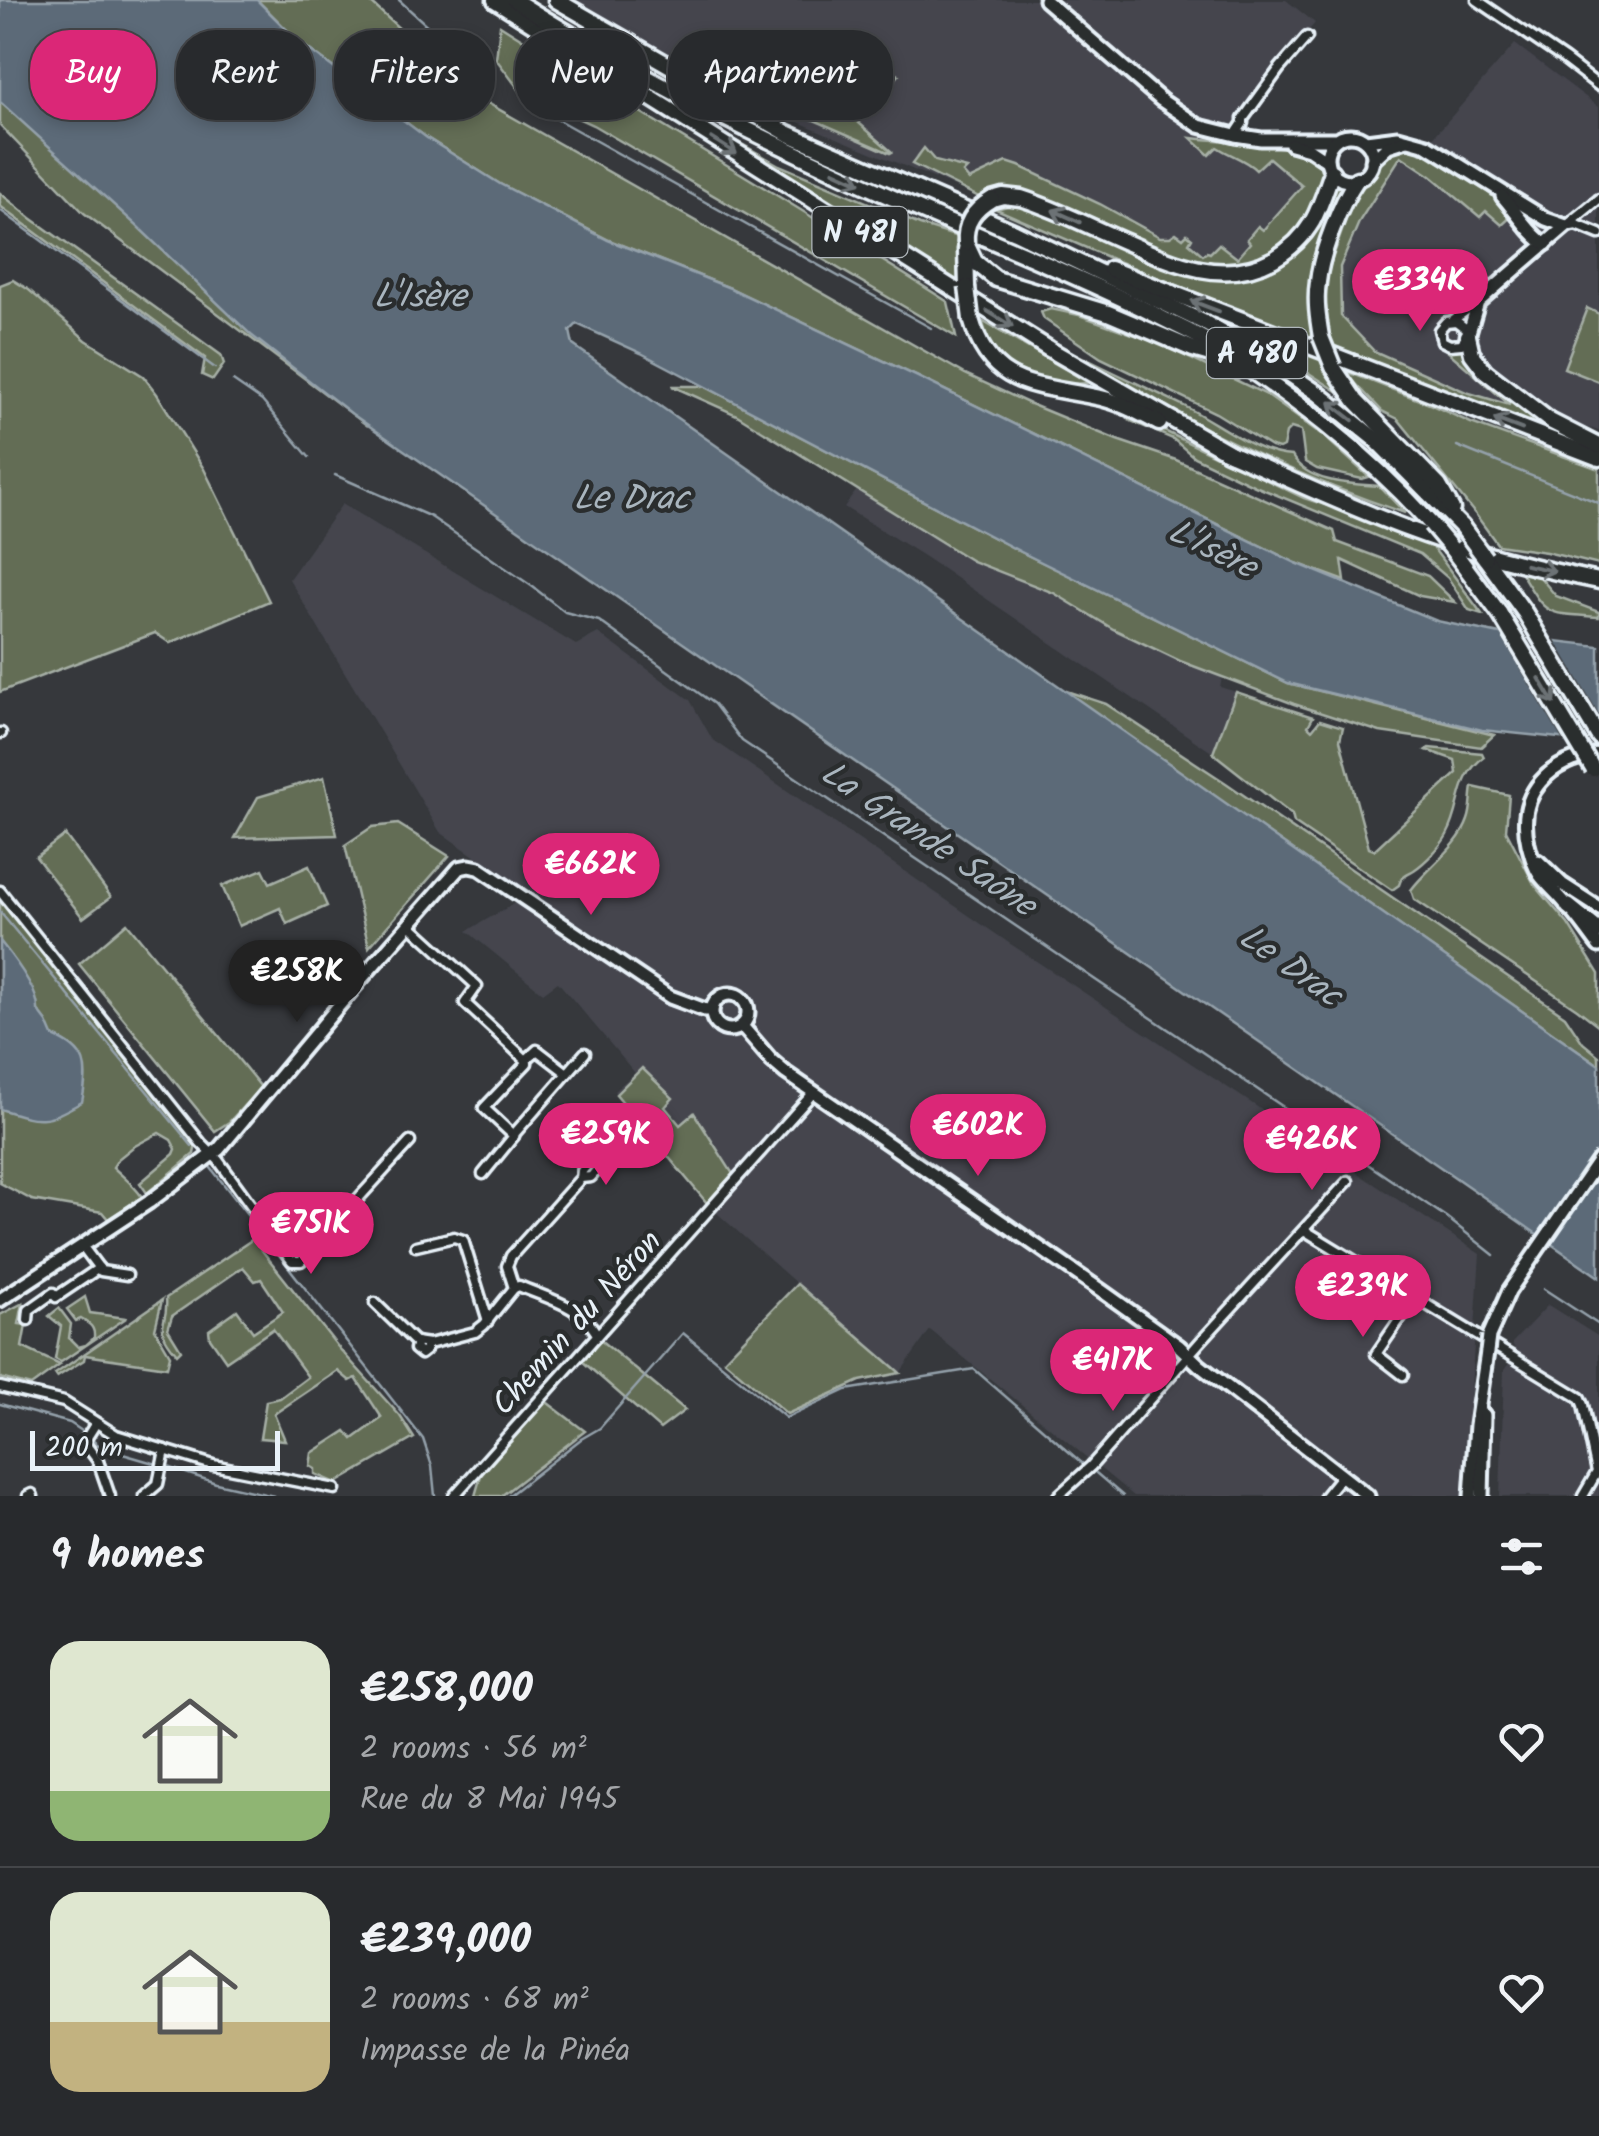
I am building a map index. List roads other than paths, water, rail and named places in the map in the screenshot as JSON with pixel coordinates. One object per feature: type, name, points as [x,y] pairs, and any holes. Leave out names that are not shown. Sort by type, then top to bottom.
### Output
[{"type":"highway","name":"N 481","points":[[495,0],[1032,339],[1232,454],[1415,532],[1520,564],[1599,581]]},
{"type":"highway","name":"A 480","points":[[514,0],[704,110],[834,172],[1124,299],[1207,341],[1272,384],[1351,444],[1398,488],[1451,548],[1500,614],[1596,774]]},
{"type":"highway","points":[[556,0],[788,133],[1015,232],[1599,458]]},
{"type":"highway","points":[[1232,454],[1124,405],[1036,386],[993,364],[975,335],[971,318],[965,233],[979,208],[992,198],[1022,198],[1180,266],[1214,272],[1242,270],[1269,262],[1293,245],[1311,224],[1325,194],[1329,166]]},
{"type":"highway","points":[[1356,179],[1339,212],[1318,280],[1321,337],[1333,366],[1356,400],[1439,486],[1462,527]]},
{"type":"highway","name":"A 480","points":[[1015,232],[1204,324],[1268,360],[1319,394],[1376,440],[1462,527],[1525,613],[1599,738]]},
{"type":"highway","points":[[966,243],[975,262],[996,279],[1108,314],[1235,362]]},
{"type":"highway","points":[[1468,333],[1472,354],[1485,371],[1550,421],[1599,446]]},
{"type":"highway","points":[[1568,906],[1599,931]]},
{"type":"street","points":[[1044,0],[1112,60],[1199,126],[1234,136],[1278,140],[1355,135],[1370,147],[1372,161]]},
{"type":"street","points":[[1477,0],[1599,86]]},
{"type":"street","points":[[1234,136],[1242,120],[1307,36],[1243,123]]},
{"type":"street","points":[[1366,142],[1398,136],[1411,139],[1431,147],[1546,219],[1599,234]]},
{"type":"street","points":[[1329,166],[1328,149],[1336,139]]},
{"type":"street","points":[[1278,140],[1309,149],[1343,179],[1356,179],[1367,172],[1372,161],[1388,146],[1411,139]]},
{"type":"street","points":[[1496,188],[1537,240],[1546,244]]},
{"type":"street","points":[[1478,302],[1465,341],[1456,345],[1442,341],[1442,325],[1478,302],[1599,199]]},
{"type":"street","points":[[1584,214],[1588,230]]},
{"type":"street","points":[[1451,321],[1460,323],[1468,333]]},
{"type":"street","points":[[1599,754],[1562,763],[1547,774],[1534,789],[1526,816],[1532,861],[1539,874],[1599,946]]},
{"type":"street","points":[[1530,849],[1547,871],[1599,908]]},
{"type":"street","points":[[0,1300],[83,1247],[212,1155],[459,868],[479,868],[670,997],[694,1007],[712,1009]]},
{"type":"street","points":[[0,891],[292,1261],[301,1262],[410,1142]]},
{"type":"street","points":[[409,924],[477,986],[465,1003],[526,1060]]},
{"type":"street","points":[[736,996],[747,1008],[742,1026],[720,1028],[713,1020],[712,1009],[721,997],[736,996]]},
{"type":"street","points":[[742,1026],[786,1073],[1102,1290],[1368,1496]]},
{"type":"street","points":[[514,1136],[484,1108],[538,1050],[566,1074]]},
{"type":"street","points":[[483,1174],[584,1053]]},
{"type":"street","name":"Chemin du Néron","points":[[454,1496],[815,1092]]},
{"type":"street","points":[[1469,1496],[1489,1336],[1505,1298],[1599,1160]]},
{"type":"street","points":[[514,1288],[507,1266],[510,1256],[581,1178]]},
{"type":"street","points":[[1058,1496],[1091,1466],[1348,1181]]},
{"type":"street","points":[[1304,1230],[1580,1398],[1597,1472],[1583,1496]]},
{"type":"street","points":[[416,1246],[454,1237],[463,1240],[488,1321]]},
{"type":"street","points":[[83,1247],[101,1271],[127,1276]]},
{"type":"street","points":[[28,1320],[29,1310],[53,1293],[56,1298],[98,1268]]},
{"type":"street","points":[[376,1302],[422,1343],[475,1332],[520,1286],[580,1312],[598,1334]]},
{"type":"street","points":[[1403,1376],[1376,1354],[1415,1297]]},
{"type":"street","points":[[1482,1496],[1484,1380]]},
{"type":"street","points":[[0,1387],[64,1402],[163,1459],[334,1489]]},
{"type":"street","points":[[96,1423],[84,1442],[98,1460],[107,1495]]},
{"type":"street","points":[[144,1496],[158,1484],[163,1459]]},
{"type":"street","points":[[1325,1496],[1342,1475]]},
{"type":"water","points":[[0,0],[257,0],[287,30],[176,30],[176,120],[314,120],[314,53],[334,68],[334,120],[403,120],[500,184],[608,240],[730,288],[1296,563],[1437,621],[1505,635],[1599,646],[1599,742],[1482,730],[1288,683],[1021,552],[641,353],[577,324],[570,331],[573,345],[1599,1065],[1599,1277],[352,414],[251,335],[0,102]]},
{"type":"water","points":[[0,941],[30,984],[38,1010],[53,1036],[73,1047],[83,1061],[82,1102],[50,1117],[34,1118],[0,1109]]},
{"type":"waterway","points":[[399,0],[432,30]]},
{"type":"waterway","points":[[558,120],[931,328]]},
{"type":"waterway","name":"La Grande Saône","points":[[0,210],[215,368]]},
{"type":"waterway","name":"La Grande Saône","points":[[233,381],[262,401],[309,457]]},
{"type":"waterway","points":[[1457,446],[1599,503]]},
{"type":"waterway","name":"La Grande Saône","points":[[335,475],[431,517],[565,612],[599,621],[714,704],[742,741],[1446,1217],[1494,1255]]},
{"type":"waterway","points":[[0,912],[192,1146]]},
{"type":"waterway","points":[[211,1168],[423,1439],[432,1466],[435,1496]]},
{"type":"waterway","name":"La Grande Saône","points":[[1544,1289],[1599,1325]]},
{"type":"waterway","points":[[508,1496],[600,1428],[683,1333],[786,1418],[846,1390],[974,1369],[1083,1464]]},
{"type":"waterway","points":[[0,1404],[70,1423],[85,1433]]},
{"type":"waterway","points":[[91,1439],[102,1448],[157,1464]]},
{"type":"waterway","points":[[165,1466],[274,1496]]},
{"type":"waterway","points":[[1096,1473],[1123,1496]]},
{"type":"water label","name":"L'Isère","points":[[420,295]]},
{"type":"water label","name":"Le Drac","points":[[631,497]]},
{"type":"water label","name":"L'Isère","points":[[1213,548]]},
{"type":"water label","name":"Le Drac","points":[[1291,965]]}]
